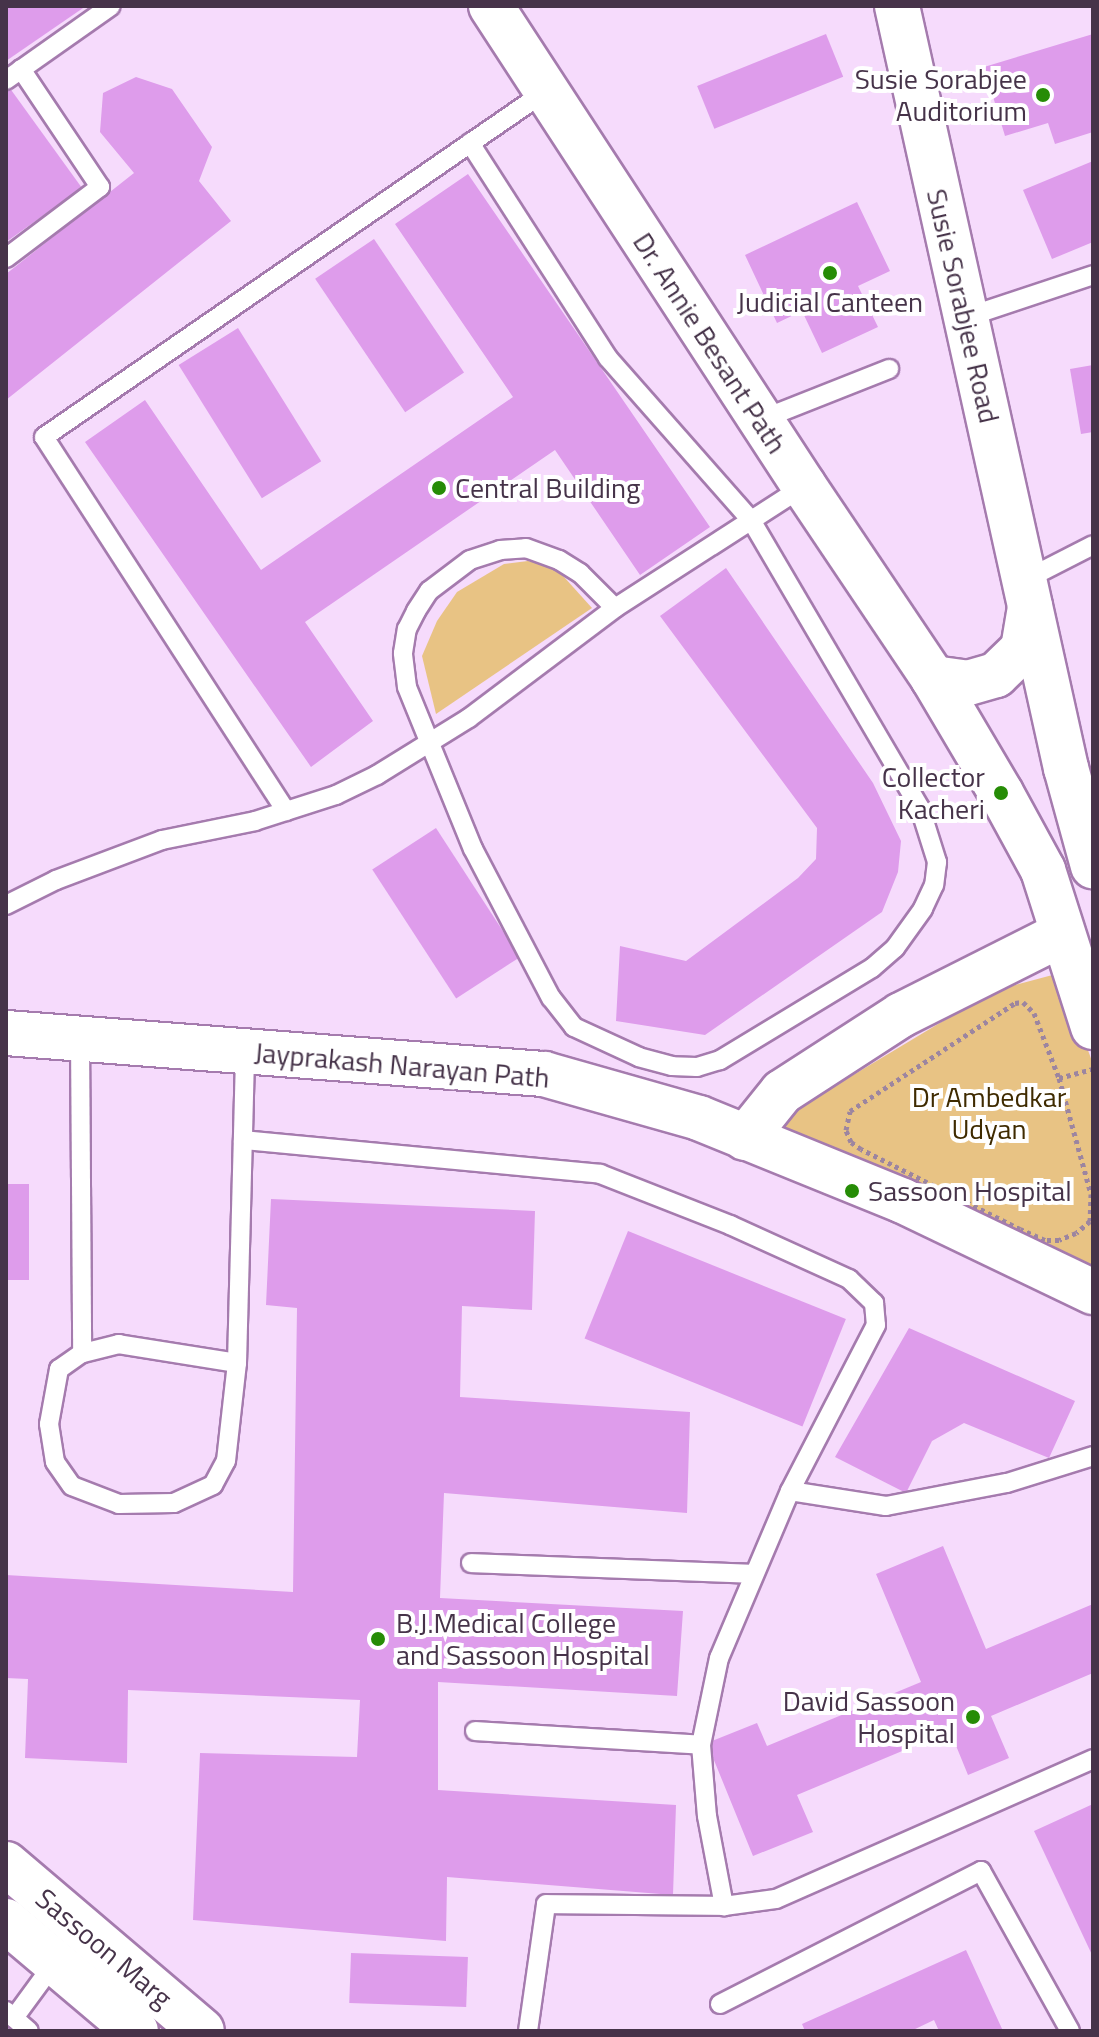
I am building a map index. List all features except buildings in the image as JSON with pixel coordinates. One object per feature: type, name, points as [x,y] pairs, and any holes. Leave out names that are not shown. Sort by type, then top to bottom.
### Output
[{"type":"main road","name":"Dr. Annie Besant Path","points":[[491,6],[760,420],[933,678],[1043,870],[1093,1027]]},
{"type":"main road","name":"Susie Sorabjee Road","points":[[897,6],[1027,593],[1093,866]]},
{"type":"main road","points":[[933,678],[968,683],[996,675],[1023,649],[1027,593]]},
{"type":"main road","points":[[745,1138],[782,1092],[901,1015],[1062,934]]},
{"type":"main road","name":"Jayprakash Narayan Path","points":[[6,1033],[544,1074],[699,1118],[903,1201],[1093,1292]]},
{"type":"main road","name":"Sassoon Marg","points":[[6,1864],[202,2031]]},
{"type":"main road","name":"Sassoon Marg","points":[[6,1921],[136,2031]]},
{"type":"lane","points":[[6,258],[100,187],[14,75],[111,6]]},
{"type":"lane","points":[[286,811],[44,437],[546,91]]},
{"type":"lane","points":[[470,143],[608,358],[751,520],[920,808],[937,862],[934,885],[923,909],[895,948],[872,968],[720,1060],[697,1067],[672,1066],[639,1057],[574,1027],[551,998],[473,849],[407,687],[403,653],[407,629],[429,591],[470,560],[500,550],[526,548],[559,560],[580,573],[615,608]]},
{"type":"lane","points":[[966,317],[1093,275]]},
{"type":"lane","points":[[760,420],[889,369]]},
{"type":"lane","points":[[6,905],[56,880],[162,840],[286,811],[363,782],[469,718],[615,608],[804,486]]},
{"type":"lane","points":[[1027,593],[1093,545]]},
{"type":"lane","points":[[80,1038],[82,1353]]},
{"type":"lane","points":[[237,1363],[119,1344],[82,1353],[59,1369],[49,1424],[55,1462],[72,1486],[119,1504],[174,1503],[213,1485],[226,1461],[237,1363],[245,1051]]},
{"type":"lane","points":[[243,1140],[600,1174],[730,1225],[849,1279],[874,1303],[876,1325],[790,1491],[719,1658],[701,1745],[707,1816],[724,1906]]},
{"type":"lane","points":[[790,1491],[886,1506],[1007,1483],[1093,1456]]},
{"type":"lane","points":[[471,1563],[754,1574]]},
{"type":"lane","points":[[475,1731],[701,1745]]},
{"type":"lane","points":[[528,2031],[546,1904],[724,1906],[776,1899],[1093,1759]]},
{"type":"lane","points":[[720,2004],[981,1871],[1070,2031]]},
{"type":"lane","points":[[29,2031],[10,2014],[55,1962]]},
{"type":"path","points":[[846,1130],[850,1111],[1015,1003],[1023,1002],[1034,1013],[1059,1078],[1093,1210]]},
{"type":"path","points":[[1059,1078],[1093,1069]]},
{"type":"green space","points":[[528,561],[555,567],[592,608],[436,714],[422,656],[437,621],[457,592],[504,564]]},
{"type":"green space","name":"Dr Ambedkar Udyan","points":[[1060,973],[1093,1064],[1093,1267],[773,1135],[795,1110],[993,991]]},
{"type":"place","name":"Susie Sorabjee Auditorium","points":[[1043,95]]},
{"type":"place","name":"Judicial Canteen","points":[[830,273]]},
{"type":"place","name":"Central Building","points":[[439,488]]},
{"type":"place","name":"Collector Kacheri","points":[[1001,793]]},
{"type":"place","name":"Sassoon Hospital","points":[[852,1191]]},
{"type":"place","name":"B.J.Medical College and Sassoon Hospital","points":[[378,1639]]},
{"type":"place","name":"David Sassoon Hospital","points":[[973,1717]]}]
